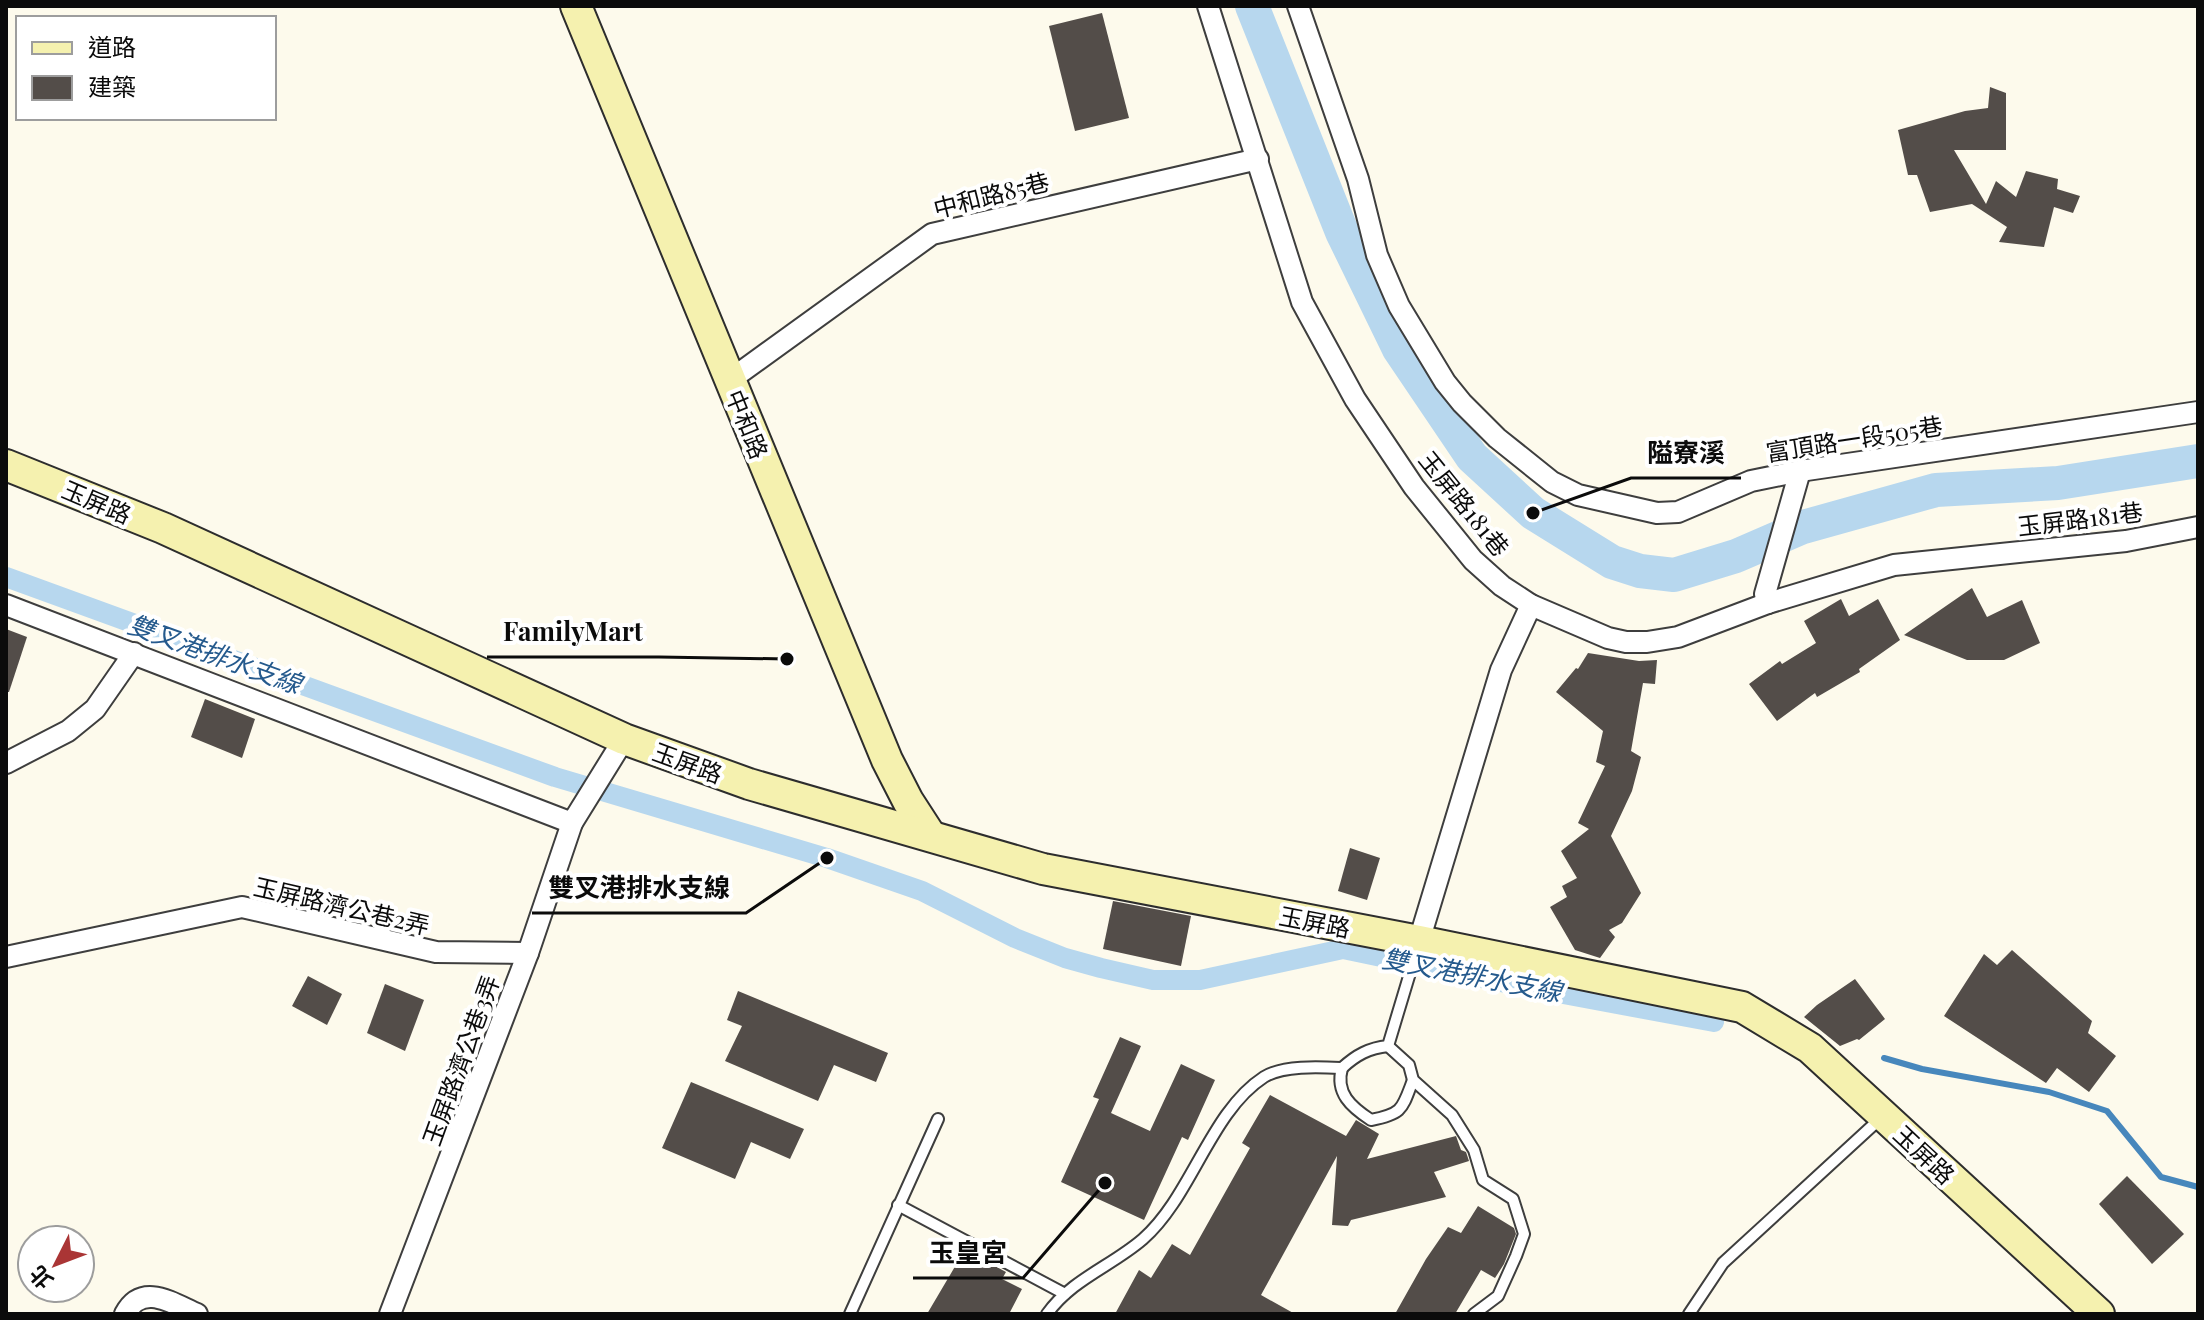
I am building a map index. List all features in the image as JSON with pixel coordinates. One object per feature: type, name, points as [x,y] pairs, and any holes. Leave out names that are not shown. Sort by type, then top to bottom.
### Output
[{"type":"street","name":"中和路","points":[[576,6],[887,760],[930,835]]},
{"type":"street","name":"玉屏路181巷","points":[[1208,6],[1302,302],[1355,399],[1414,487],[1473,560],[1502,586],[1531,605],[1597,635],[1636,642],[1678,637],[1766,599],[1894,565],[2126,541],[2198,527]]},
{"type":"street","name":"富頂路一段505巷","points":[[1298,6],[1358,179],[1377,255],[1399,306],[1445,382],[1462,403],[1497,438],[1552,482],[1578,495],[1657,513],[1678,512],[1751,481],[1797,479],[2198,412]]},
{"type":"street","name":"中和路85巷","points":[[730,380],[932,234],[1258,159]]},
{"type":"street","name":"玉屏路","points":[[6,465],[163,528],[624,739],[749,784],[1043,869],[1742,1007],[1810,1048],[2099,1314]]},
{"type":"street","points":[[1766,599],[1797,479]]},
{"type":"street","points":[[6,605],[572,823]]},
{"type":"street","points":[[1419,941],[1501,670],[1531,605]]},
{"type":"street","points":[[6,763],[68,731],[95,709],[134,653]]},
{"type":"street","name":"玉屏路","points":[[572,823],[624,739]]},
{"type":"street","name":"玉屏路濟公巷3弄","points":[[390,1314],[528,953],[572,823]]},
{"type":"street","name":"玉屏路濟公巷2弄","points":[[6,957],[242,907],[436,952],[528,953]]},
{"type":"street","points":[[131,1307],[153,1295],[197,1314]]},
{"type":"lane","points":[[1388,1046],[1419,941]]},
{"type":"lane","points":[[1413,1080],[1403,1106],[1392,1116],[1371,1120],[1355,1109],[1343,1095],[1339,1079],[1342,1068],[1354,1057],[1374,1047],[1388,1046],[1409,1065],[1413,1080],[1452,1115],[1474,1150],[1483,1180],[1513,1199],[1524,1234],[1498,1296],[1474,1314]]},
{"type":"lane","points":[[1047,1314],[1093,1271],[1143,1239],[1173,1204],[1234,1104],[1266,1076],[1306,1067],[1342,1068]]},
{"type":"lane","points":[[1689,1314],[1723,1263],[1884,1116]]},
{"type":"lane","points":[[850,1314],[938,1119]]},
{"type":"lane","points":[[898,1205],[1065,1294]]},
{"type":"building","points":[[1102,13],[1129,118],[1075,131],[1049,26]]},
{"type":"building","points":[[1990,87],[2006,93],[2006,150],[1954,150],[1986,204],[1996,181],[2016,197],[2026,171],[2058,179],[2057,189],[2080,196],[2073,213],[2054,207],[2044,247],[1999,242],[2007,227],[1972,204],[1930,212],[1917,175],[1908,175],[1898,130],[1965,111],[1988,108]]},
{"type":"building","points":[[1972,588],[1987,617],[2022,600],[2040,643],[2004,660],[1967,660],[1904,635]]},
{"type":"building","points":[[1841,599],[1849,616],[1878,599],[1900,640],[1859,669],[1860,672],[1817,697],[1815,693],[1777,721],[1749,684],[1780,661],[1782,664],[1816,643],[1804,621]]},
{"type":"building","points":[[6,629],[27,637],[9,692],[6,692]]},
{"type":"building","points":[[1588,653],[1639,661],[1657,660],[1655,684],[1643,683],[1631,751],[1641,757],[1632,791],[1611,836],[1641,893],[1622,923],[1609,930],[1615,937],[1600,958],[1575,950],[1550,907],[1567,897],[1562,886],[1577,878],[1561,851],[1589,829],[1578,823],[1605,766],[1596,762],[1603,731],[1556,692],[1578,669]]},
{"type":"building","points":[[205,699],[255,719],[242,758],[191,737]]},
{"type":"building","points":[[1350,848],[1380,858],[1367,900],[1338,891]]},
{"type":"building","points":[[1113,901],[1191,916],[1181,966],[1103,949]]},
{"type":"building","points":[[2012,950],[2092,1021],[2088,1033],[2116,1056],[2089,1092],[2057,1068],[2046,1083],[1944,1016],[1984,954],[1997,965]]},
{"type":"building","points":[[308,976],[342,994],[327,1025],[292,1006]]},
{"type":"building","points":[[1855,979],[1885,1019],[1859,1040],[1840,1046],[1804,1017]]},
{"type":"building","points":[[385,984],[424,1000],[405,1051],[367,1033]]},
{"type":"building","points":[[738,991],[888,1053],[876,1082],[834,1065],[818,1101],[725,1061],[742,1026],[727,1020]]},
{"type":"building","points":[[1120,1037],[1141,1046],[1111,1113],[1150,1131],[1181,1064],[1215,1080],[1188,1140],[1182,1137],[1144,1220],[1061,1182],[1099,1099],[1093,1097]]},
{"type":"building","points":[[691,1082],[804,1129],[790,1159],[751,1142],[735,1179],[662,1148]]},
{"type":"building","points":[[1270,1095],[1346,1136],[1356,1120],[1379,1134],[1367,1159],[1456,1136],[1469,1161],[1434,1172],[1446,1197],[1351,1220],[1348,1226],[1332,1225],[1337,1156],[1261,1295],[1295,1314],[1115,1314],[1139,1270],[1151,1278],[1172,1244],[1190,1255],[1250,1148],[1242,1143]]},
{"type":"building","points":[[2127,1176],[2184,1234],[2152,1264],[2099,1204]]},
{"type":"building","points":[[1478,1206],[1514,1228],[1516,1234],[1495,1278],[1481,1270],[1455,1314],[1395,1314],[1448,1227],[1461,1233]]},
{"type":"building","points":[[963,1253],[977,1263],[980,1258],[1006,1272],[1002,1279],[1022,1289],[1009,1314],[927,1314]]},
{"type":"waterway","points":[[1252,6],[1342,232],[1399,349],[1472,457],[1533,513],[1612,562],[1640,571],[1674,575],[1736,556],[1803,527],[1936,490],[2058,483],[2198,461]]},
{"type":"waterway","name":"雙叉港排水支線","points":[[6,577],[555,777],[827,858],[922,891],[1015,938],[1065,958],[1101,968],[1153,980],[1200,980],[1343,949],[1714,1022]]},
{"type":"waterway","points":[[1884,1058],[1922,1069],[2049,1092],[2107,1111],[2161,1177],[2198,1187]]},
{"type":"place","name":"隘寮溪","points":[[1533,513]]},
{"type":"place","name":"FamilyMart","points":[[787,659]]},
{"type":"place","name":"雙叉港排水支線","points":[[827,858]]},
{"type":"place","name":"玉皇宮","points":[[1105,1183]]}]
